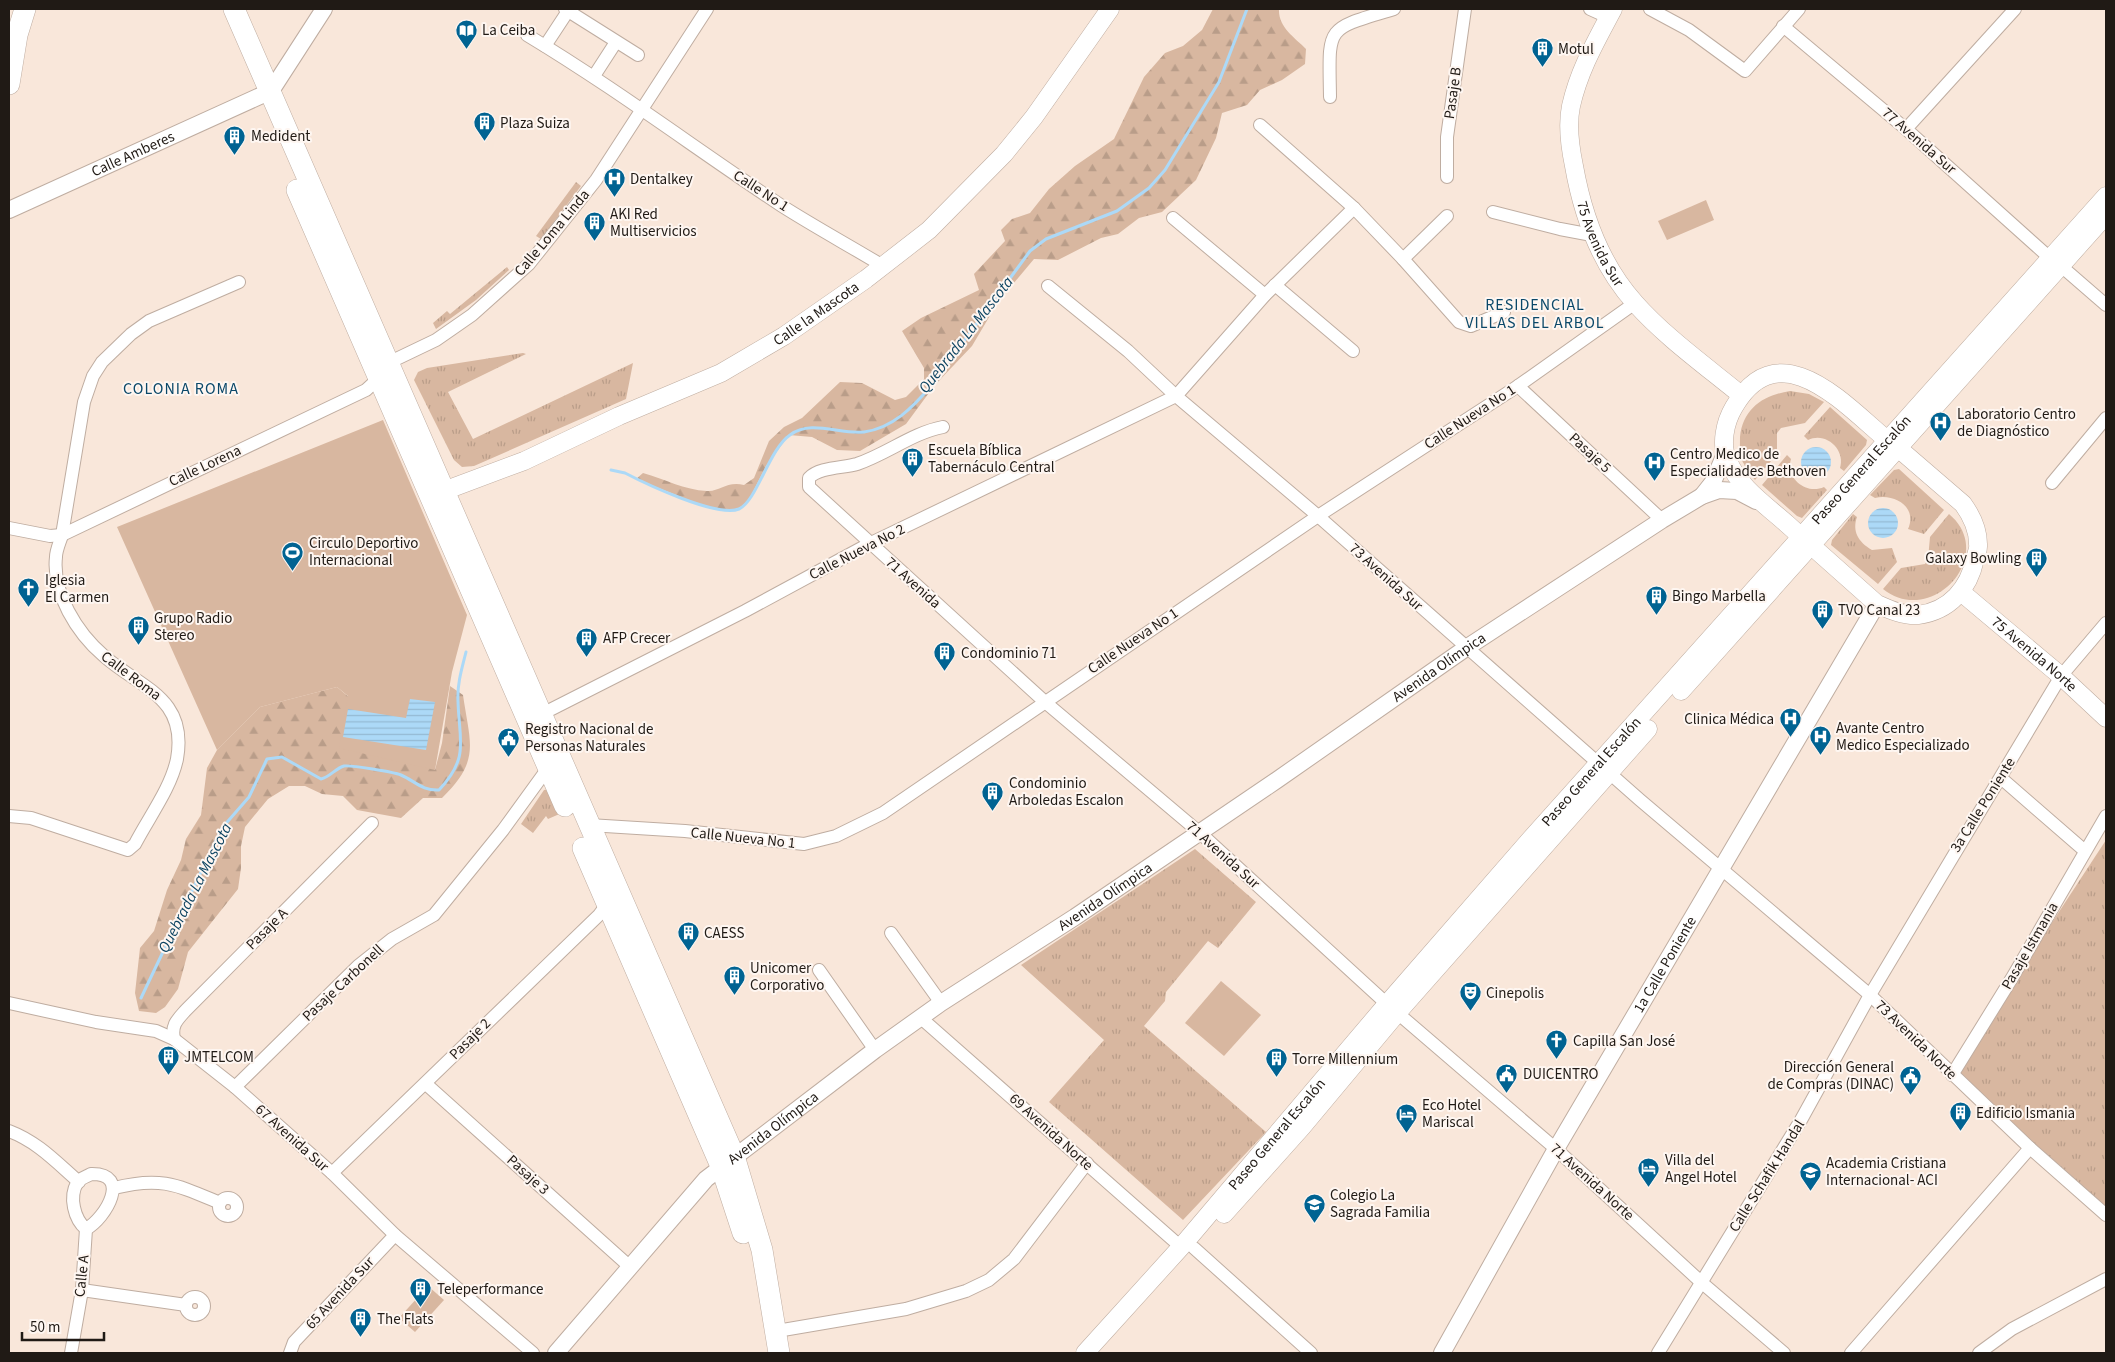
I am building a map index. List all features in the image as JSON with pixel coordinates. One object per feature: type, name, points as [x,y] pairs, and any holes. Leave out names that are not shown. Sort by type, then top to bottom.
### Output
[{"type":"highway","points":[[9,33],[16,9]]},
{"type":"highway","points":[[9,84],[17,35],[25,9]]},
{"type":"highway","points":[[220,9],[265,94]]},
{"type":"highway","points":[[234,9],[265,94],[383,371],[437,493],[542,714],[727,1161],[762,1250],[777,1330],[779,1353]]},
{"type":"highway","points":[[437,493],[548,768],[607,904],[727,1161],[760,1310],[765,1353]]},
{"type":"main road","name":"Calle la Mascota","points":[[437,493],[524,461],[619,416],[721,373],[784,336],[883,266],[929,230],[1004,154],[1039,110],[1110,9]]},
{"type":"main road","name":"75 Avenida Sur","points":[[1602,10],[1593,43],[1575,90],[1571,108],[1570,132],[1580,200],[1592,235],[1602,257],[1635,304],[1741,395]]},
{"type":"main road","name":"Paseo General Escalón","points":[[2056,263],[2106,196]]},
{"type":"main road","name":"Paseo General Escalón","points":[[1085,1353],[1302,1127],[1392,1008],[1805,540],[2056,263],[2106,215]]},
{"type":"main road","points":[[1780,374],[1803,376],[1831,393],[1893,444],[1963,504],[1971,516],[1979,545],[1972,574],[1961,592],[1947,605],[1918,615],[1896,613],[1877,604],[1740,482],[1725,454],[1724,434],[1731,411],[1741,395],[1757,381],[1780,374]]},
{"type":"main road","name":"75 Avenida Norte","points":[[1961,592],[2062,676],[2106,718]]},
{"type":"main road","name":"Paseo General Escalón","points":[[1101,1353],[1187,1247]]},
{"type":"street","points":[[265,94],[324,9]]},
{"type":"street","name":"Calle Loma Linda","points":[[383,371],[436,340],[472,315],[515,279],[547,243],[590,188],[642,112],[707,9]]},
{"type":"street","points":[[1330,96],[1329,43],[1334,33],[1345,24],[1394,9]]},
{"type":"street","name":"Pasaje B","points":[[1447,177],[1447,137],[1465,9]]},
{"type":"street","points":[[1650,9],[1689,30],[1745,71],[1799,9]]},
{"type":"street","points":[[1906,128],[2015,9]]},
{"type":"street","points":[[545,46],[566,10],[638,56]]},
{"type":"street","name":"77 Avenida Sur","points":[[1783,26],[1906,128],[2056,263],[2106,305]]},
{"type":"street","name":"Calle No 1","points":[[527,35],[594,76],[642,112],[784,207],[883,266]]},
{"type":"street","points":[[594,76],[616,42]]},
{"type":"street","name":"Calle Amberes","points":[[9,210],[265,94]]},
{"type":"street","points":[[1260,125],[1354,208],[1459,322],[1470,326],[1504,312]]},
{"type":"street","points":[[1176,396],[1265,295],[1354,208]]},
{"type":"street","points":[[1493,212],[1592,235]]},
{"type":"street","points":[[1403,259],[1448,216]]},
{"type":"street","points":[[1174,218],[1265,295]]},
{"type":"street","name":"Calle Roma","points":[[9,816],[31,818],[128,850],[135,844],[166,787],[177,760],[178,740],[174,718],[164,699],[148,685],[104,657],[78,627],[65,603],[56,580],[56,556],[62,535],[84,402],[93,376],[102,362],[131,334],[149,321],[239,282]]},
{"type":"street","points":[[1275,285],[1353,351]]},
{"type":"street","name":"73 Avenida Sur","points":[[1048,286],[1128,351],[1176,396],[1318,516],[1604,769],[1722,870]]},
{"type":"street","name":"Calle Nueva No 1","points":[[589,826],[684,831],[804,844],[836,836],[883,813],[1318,516],[1518,386],[1635,304]]},
{"type":"street","name":"Calle Lorena","points":[[9,528],[50,536],[62,535],[366,390],[383,371]]},
{"type":"street","name":"Pasaje 5","points":[[1518,386],[1662,520]]},
{"type":"street","name":"Calle Nueva No 2","points":[[542,714],[745,611],[869,544],[1176,396]]},
{"type":"street","points":[[2052,482],[2106,418]]},
{"type":"street","name":"71 Avenida","points":[[944,427],[925,430],[873,458],[843,468],[817,473],[809,478],[808,484],[813,492],[869,544],[1045,702]]},
{"type":"street","name":"Avenida Olímpica","points":[[1702,496],[1713,482],[1725,454]]},
{"type":"street","name":"Avenida Olímpica","points":[[556,1353],[675,1213],[727,1161],[941,1003],[1075,917],[1466,648],[1662,520],[1702,496],[1719,490],[1731,489],[1765,504]]},
{"type":"street","name":"1a Calle Poniente","points":[[1442,1353],[1556,1149],[1877,604]]},
{"type":"street","name":"3a Calle Poniente","points":[[1870,995],[2062,676],[2106,623]]},
{"type":"street","name":"71 Avenida Sur","points":[[1045,702],[1199,832],[1392,1008]]},
{"type":"street","name":"Pasaje Carbonell","points":[[235,1087],[358,966],[392,939],[434,915],[503,830],[548,768]]},
{"type":"street","points":[[2001,778],[2085,851]]},
{"type":"street","name":"Pasaje Istmania","points":[[1952,1075],[2012,978],[2106,816]]},
{"type":"street","name":"Pasaje A","points":[[174,1039],[172,1030],[174,1023],[372,823]]},
{"type":"street","name":"73 Avenida Norte","points":[[1722,870],[1870,995],[2030,1148],[2106,1215]]},
{"type":"street","name":"Pasaje 2","points":[[332,1173],[426,1084],[514,995],[600,915],[607,904]]},
{"type":"street","points":[[891,933],[941,1003]]},
{"type":"street","points":[[819,970],[875,1050]]},
{"type":"street","name":"Calle Schafik Handal","points":[[1658,1353],[1801,1120],[1870,995]]},
{"type":"street","name":"67 Avenida Sur","points":[[9,1003],[96,1022],[156,1031],[174,1039],[235,1087],[332,1173],[395,1235],[533,1353]]},
{"type":"street","name":"71 Avenida Norte","points":[[1392,1008],[1556,1149],[1701,1282],[1784,1353]]},
{"type":"street","name":"69 Avenida Norte","points":[[921,1018],[1087,1163],[1310,1353]]},
{"type":"street","name":"Pasaje 3","points":[[426,1084],[629,1266]]},
{"type":"street","points":[[9,1131],[28,1139],[40,1147],[79,1182]]},
{"type":"street","points":[[1852,1353],[2030,1148]]},
{"type":"street","points":[[777,1330],[906,1309],[966,1291],[989,1280],[1014,1260],[1087,1163]]},
{"type":"street","points":[[91,1174],[96,1174],[108,1180],[114,1188],[113,1196],[106,1209],[86,1229],[77,1219],[74,1210],[75,1192],[79,1182],[91,1174]]},
{"type":"street","points":[[114,1188],[137,1183],[164,1182],[220,1204]]},
{"type":"street","name":"Calle A","points":[[71,1353],[82,1290],[86,1229]]},
{"type":"street","name":"65 Avenida Sur","points":[[290,1353],[294,1342],[395,1235]]},
{"type":"street","points":[[1979,1353],[2012,1329],[2106,1279]]},
{"type":"street","points":[[82,1290],[186,1305]]},
{"type":"green space","points":[[1213,9],[1279,9],[1279,15],[1284,26],[1306,49],[1305,64],[1282,80],[1260,90],[1247,105],[1222,113],[1216,138],[1196,180],[1162,212],[1139,218],[1118,234],[1101,238],[1058,260],[1034,259],[998,302],[972,346],[934,386],[906,424],[860,451],[837,450],[812,437],[789,435],[766,466],[749,500],[738,509],[711,509],[636,479],[643,473],[682,486],[707,491],[732,484],[744,485],[754,478],[769,441],[784,427],[802,418],[840,382],[862,383],[895,400],[906,397],[924,379],[924,368],[902,331],[921,318],[979,290],[974,274],[1005,241],[1001,230],[1012,219],[1030,213],[1049,189],[1075,166],[1114,139],[1144,77],[1165,53],[1183,46],[1202,30]]},
{"type":"green space","points":[[576,182],[581,186],[541,239],[536,236]]},
{"type":"green space","points":[[1706,200],[1714,220],[1667,240],[1658,221]]},
{"type":"green space","points":[[507,267],[509,270],[476,300],[436,329],[433,323],[447,311],[450,314]]},
{"type":"green space","points":[[526,354],[448,392],[473,439],[633,363],[626,399],[474,466],[462,467],[454,460],[414,380],[418,372],[427,368]]},
{"type":"green space","points":[[1790,391],[1809,394],[1824,402],[1805,423],[1781,428],[1777,433],[1777,454],[1755,480],[1741,458],[1740,437],[1745,418],[1756,405],[1764,400]]},
{"type":"green space","points":[[1830,407],[1867,440],[1866,445],[1844,471],[1840,468],[1840,455],[1833,444],[1821,438],[1808,440],[1804,436]]},
{"type":"green space","name":"Circulo Deportivo Internacional","points":[[383,420],[467,615],[452,672],[435,770],[339,748],[348,696],[337,687],[260,707],[217,750],[117,527]]},
{"type":"green space","points":[[1787,455],[1791,459],[1791,473],[1799,483],[1810,489],[1824,487],[1827,490],[1802,518],[1797,516],[1762,485]]},
{"type":"green space","points":[[1899,469],[1944,510],[1924,534],[1908,529],[1910,514],[1902,503],[1890,498],[1875,498],[1870,495],[1894,470]]},
{"type":"green space","points":[[1853,514],[1857,517],[1855,527],[1860,540],[1872,550],[1892,548],[1897,562],[1878,584],[1831,545],[1832,540]]},
{"type":"green space","points":[[1949,514],[1962,531],[1966,548],[1963,566],[1953,581],[1938,593],[1921,600],[1902,599],[1883,589],[1901,568],[1925,564],[1928,559],[1930,537]]},
{"type":"green space","points":[[450,686],[463,695],[470,751],[463,773],[442,798],[423,798],[401,818],[357,810],[343,796],[322,794],[305,786],[289,786],[268,799],[245,827],[241,846],[241,868],[238,889],[188,952],[178,989],[165,1007],[156,1013],[139,1011],[135,993],[140,948],[154,931],[167,890],[181,860],[186,839],[201,815],[207,768],[217,750],[260,707],[337,687],[435,770],[442,743]]},
{"type":"green space","points":[[550,789],[564,812],[548,819],[546,816],[533,833],[521,824],[544,790]]},
{"type":"green space","points":[[2106,840],[2106,1214],[1952,1075]]},
{"type":"green space","points":[[1195,849],[1256,902],[1218,948],[1208,941],[1166,992],[1165,1001],[1144,1026],[1266,1132],[1183,1220],[1049,1102],[1104,1040],[1021,965]]},
{"type":"green space","points":[[1221,981],[1261,1015],[1224,1056],[1185,1023]]},
{"type":"green space","points":[[428,1286],[444,1300],[415,1332],[399,1318]]},
{"type":"water","points":[[1816,447],[1827,451],[1831,462],[1827,473],[1816,477],[1805,473],[1801,462],[1805,451]]},
{"type":"water","points":[[1883,508],[1893,513],[1898,523],[1893,533],[1883,538],[1873,533],[1868,523],[1873,513]]},
{"type":"water","points":[[410,699],[435,702],[426,750],[343,737],[348,709],[406,718]]},
{"type":"waterway","name":"Quebrada La Mascota","points":[[611,470],[625,473],[665,492],[715,509],[739,509],[752,496],[776,451],[790,435],[798,430],[816,428],[864,432],[884,426],[902,415],[931,386],[1030,251],[1046,239],[1117,211],[1149,188],[1165,170],[1219,82],[1247,9]]},
{"type":"waterway","name":"Quebrada La Mascota","points":[[141,998],[222,828],[249,797],[267,759],[282,757],[321,779],[341,767],[355,767],[397,774],[428,789],[439,790],[455,768],[461,748],[458,688],[466,652]]},
{"type":"place","name":"La Ceiba","points":[[466,49]]},
{"type":"place","name":"Motul","points":[[1542,68]]},
{"type":"place","name":"Plaza Suiza","points":[[484,142]]},
{"type":"place","name":"Medident","points":[[235,155]]},
{"type":"place","name":"Dentalkey","points":[[614,198]]},
{"type":"place","name":"AKI Red Multiservicios","points":[[594,242]]},
{"type":"place","name":"Laboratorio Centro de Diagnóstico","points":[[1941,442]]},
{"type":"place","name":"Escuela Bíblica Tabernáculo Central","points":[[912,478]]},
{"type":"place","name":"Centro Medico de Especialidades Bethoven","points":[[1654,482]]},
{"type":"place","name":"Circulo Deportivo Internacional","points":[[293,571]]},
{"type":"place","name":"Galaxy Bowling","points":[[2037,577]]},
{"type":"place","name":"Iglesia El Carmen","points":[[29,608]]},
{"type":"place","name":"Bingo Marbella","points":[[1656,615]]},
{"type":"place","name":"TVO Canal 23","points":[[1822,629]]},
{"type":"place","name":"Grupo Radio Stereo","points":[[138,646]]},
{"type":"place","name":"AFP Crecer","points":[[587,657]]},
{"type":"place","name":"Condominio 71","points":[[945,672]]},
{"type":"place","name":"Clinica Médica","points":[[1790,738]]},
{"type":"place","name":"Avante Centro Medico Especializado","points":[[1820,756]]},
{"type":"place","name":"Registro Nacional de Personas Naturales","points":[[509,757]]},
{"type":"place","name":"Condominio Arboledas Escalon","points":[[993,811]]},
{"type":"place","name":"CAESS","points":[[688,952]]},
{"type":"place","name":"Unicomer Corporativo","points":[[734,996]]},
{"type":"place","name":"Cinepolis","points":[[1470,1012]]},
{"type":"place","name":"Capilla San José","points":[[1557,1060]]},
{"type":"place","name":"JMTELCOM","points":[[168,1076]]},
{"type":"place","name":"Torre Millennium","points":[[1276,1078]]},
{"type":"place","name":"DUICENTRO","points":[[1507,1093]]},
{"type":"place","name":"Dirección General de Compras (DINAC)","points":[[1910,1095]]},
{"type":"place","name":"Edificio Ismania","points":[[1960,1132]]},
{"type":"place","name":"Eco Hotel Mariscal","points":[[1406,1133]]},
{"type":"place","name":"Villa del Angel Hotel","points":[[1649,1188]]},
{"type":"place","name":"Academia Cristiana Internacional- ACI","points":[[1810,1191]]},
{"type":"place","name":"Colegio La Sagrada Familia","points":[[1314,1223]]},
{"type":"place","name":"Teleperformance","points":[[421,1308]]},
{"type":"place","name":"The Flats","points":[[361,1338]]},
{"type":"district","name":"RESIDENCIAL VILLAS DEL ARBOL","points":[[1535,314]]},
{"type":"district","name":"COLONIA ROMA","points":[[181,389]]}]
